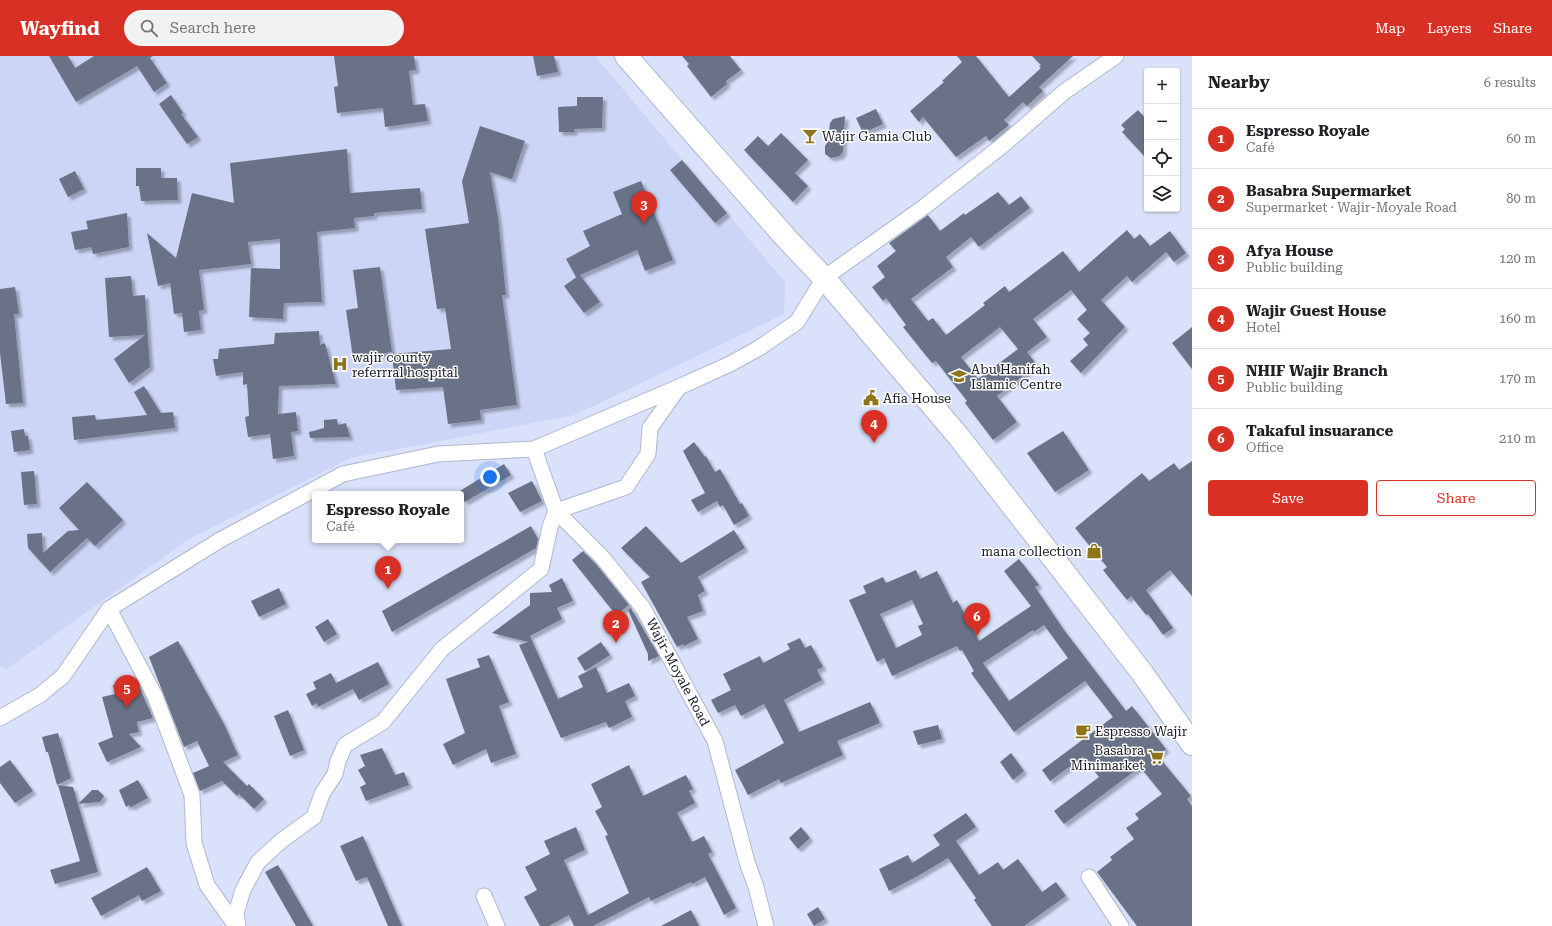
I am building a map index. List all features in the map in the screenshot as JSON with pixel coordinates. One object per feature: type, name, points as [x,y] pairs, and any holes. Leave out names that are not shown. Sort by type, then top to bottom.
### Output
[{"type":"street","points":[[626,56],[787,240],[824,278],[959,437],[1143,674],[1192,744]]},
{"type":"street","points":[[0,718],[40,695],[63,676],[110,609],[220,540],[343,474],[438,454],[534,449],[679,387],[730,364],[759,348],[797,322],[824,278],[924,207],[1003,145],[1064,92],[1116,56]]},
{"type":"street","points":[[237,926],[236,913],[243,890],[258,862],[281,841],[314,817],[322,794],[335,774],[338,760],[345,745],[383,722],[442,649],[542,569],[550,527],[556,511],[626,487],[648,454],[650,428],[679,387]]},
{"type":"street","name":"Wajir-Moyale Road","points":[[534,449],[556,511],[603,558],[643,608],[715,741],[747,862],[756,887],[766,926]]},
{"type":"street","points":[[110,609],[155,696],[192,795],[194,843],[207,885],[237,926]]},
{"type":"street","points":[[1089,877],[1121,926]]},
{"type":"street","points":[[484,896],[497,926]]},
{"type":"shaded area","name":"wajir county referrral hospital","points":[[0,56],[595,56],[785,282],[784,314],[575,415],[351,458],[189,539],[7,669],[0,666]]},
{"type":"building","points":[[49,56],[68,56],[75,68],[94,56],[153,56],[150,58],[167,83],[154,92],[137,66],[76,102]]},
{"type":"building","points":[[334,56],[414,56],[416,70],[409,71],[413,105],[425,104],[428,121],[385,127],[383,108],[337,113],[334,87],[338,86]]},
{"type":"building","points":[[533,56],[554,56],[558,72],[537,76]]},
{"type":"building","points":[[682,56],[730,56],[741,70],[726,81],[727,84],[711,97],[687,66],[689,64]]},
{"type":"building","points":[[957,56],[976,56],[1009,97],[1041,68],[1039,67],[1041,65],[1032,56],[1073,56],[1039,87],[1043,91],[1027,106],[1023,102],[1004,120],[1009,125],[989,141],[986,136],[956,157],[923,117],[919,122],[910,111],[944,82],[942,81],[962,62]]},
{"type":"building","points":[[171,95],[183,113],[181,114],[198,137],[187,144],[159,104]]},
{"type":"building","points":[[577,97],[603,97],[602,128],[574,129],[574,132],[559,132],[558,107],[577,106]]},
{"type":"building","points":[[876,109],[883,124],[863,133],[856,118]]},
{"type":"building","points":[[1138,110],[1144,117],[1144,156],[1122,132],[1125,129],[1121,125]]},
{"type":"building","points":[[845,116],[843,152],[840,156],[831,158],[825,154],[825,146],[832,136],[829,131],[830,123],[833,119]]},
{"type":"building","points":[[480,126],[525,141],[512,179],[490,172],[498,218],[506,295],[502,295],[517,405],[480,410],[481,420],[448,424],[443,387],[396,390],[392,354],[451,349],[445,308],[437,309],[425,229],[469,223],[462,181]]},
{"type":"building","points":[[781,133],[808,160],[795,173],[808,186],[793,202],[744,150],[758,136],[768,146]]},
{"type":"building","points":[[347,149],[350,193],[420,188],[422,209],[374,213],[374,216],[354,218],[355,228],[317,232],[322,302],[284,303],[283,319],[249,317],[251,268],[280,269],[280,239],[248,242],[251,264],[199,270],[204,310],[199,311],[201,330],[184,332],[182,313],[174,314],[170,283],[158,286],[147,233],[176,258],[192,193],[234,203],[230,163]]},
{"type":"building","points":[[682,160],[727,213],[715,223],[670,170]]},
{"type":"building","points":[[136,168],[161,168],[161,178],[177,178],[178,200],[141,201],[139,186],[136,186]]},
{"type":"building","points":[[75,171],[84,189],[68,197],[59,179]]},
{"type":"building","points":[[641,181],[673,260],[645,271],[637,250],[580,275],[600,302],[584,313],[564,286],[578,276],[576,277],[566,259],[590,246],[583,231],[622,214],[613,192]]},
{"type":"building","points":[[998,192],[1009,205],[1021,196],[1030,208],[979,247],[971,237],[946,257],[953,267],[911,299],[928,321],[933,318],[946,335],[985,305],[983,303],[1005,286],[1009,292],[1063,251],[1079,272],[1127,230],[1134,239],[1140,234],[1150,246],[1170,231],[1186,253],[1174,262],[1166,252],[1132,282],[1127,276],[1101,300],[1125,327],[1081,373],[1070,361],[1088,345],[1083,339],[1090,333],[1077,319],[1087,310],[1071,290],[1033,319],[1047,337],[1027,352],[1037,365],[997,396],[1017,422],[993,440],[965,403],[967,401],[936,361],[932,363],[903,327],[906,325],[886,298],[883,301],[872,287],[885,277],[877,266],[896,251],[889,243],[928,215],[940,231],[964,213],[965,215]],"holes":[[[1000,327],[1018,349],[978,379],[961,357]]]},
{"type":"building","points":[[127,213],[129,247],[93,254],[91,247],[75,250],[71,232],[88,229],[86,221]]},
{"type":"building","points":[[380,267],[392,352],[353,358],[346,310],[358,308],[353,270]]},
{"type":"building","points":[[131,276],[133,296],[145,295],[150,367],[129,383],[114,359],[145,335],[109,337],[105,278]]},
{"type":"building","points":[[15,287],[19,314],[14,314],[23,403],[6,404],[0,353],[0,289]]},
{"type":"building","points":[[1192,327],[1192,369],[1172,343]]},
{"type":"building","points":[[319,331],[320,345],[325,343],[336,384],[279,386],[278,414],[296,412],[298,431],[291,432],[294,456],[273,459],[270,434],[248,437],[245,417],[249,416],[247,384],[243,385],[243,372],[216,376],[213,359],[218,359],[219,349],[274,344],[275,333]]},
{"type":"building","points":[[144,386],[161,413],[173,412],[175,428],[74,440],[72,417],[95,415],[96,420],[147,415],[134,392]]},
{"type":"building","points":[[337,419],[338,425],[346,423],[350,437],[310,438],[309,432],[324,428],[324,420]]},
{"type":"building","points":[[24,429],[25,436],[28,436],[30,450],[14,452],[11,431]]},
{"type":"building","points":[[1063,431],[1089,470],[1055,492],[1027,453]]},
{"type":"building","points":[[694,442],[705,457],[706,456],[715,472],[720,469],[740,504],[742,503],[749,516],[734,525],[723,505],[720,507],[717,501],[698,512],[691,500],[705,493],[683,451]]},
{"type":"building","points":[[1192,461],[1192,596],[1170,570],[1146,590],[1173,628],[1163,635],[1148,614],[1146,615],[1131,596],[1127,600],[1103,570],[1107,567],[1075,528],[1142,473],[1149,481],[1174,463],[1179,470]]},
{"type":"building","points":[[504,464],[511,475],[465,502],[464,491],[460,491]]},
{"type":"building","points":[[34,471],[37,504],[24,505],[21,472]]},
{"type":"building","points":[[532,481],[542,501],[520,512],[508,493]]},
{"type":"building","points":[[87,482],[123,520],[95,546],[87,538],[50,572],[28,548],[27,534],[42,533],[43,553],[68,531],[79,530],[59,508]]},
{"type":"building","points":[[531,526],[538,539],[536,548],[392,632],[382,611]]},
{"type":"building","points":[[646,526],[681,563],[734,530],[745,548],[698,577],[705,591],[698,595],[703,611],[687,617],[698,639],[684,646],[683,644],[677,647],[641,582],[650,577],[621,548]]},
{"type":"building","points":[[583,551],[596,564],[629,605],[616,615],[572,560]]},
{"type":"building","points":[[1019,559],[1039,585],[1035,587],[1064,630],[1126,711],[1132,706],[1166,749],[1158,756],[1191,796],[1187,799],[1192,806],[1192,926],[1137,926],[1097,872],[1112,860],[1110,857],[1134,839],[1126,828],[1139,819],[1135,814],[1162,794],[1140,767],[1064,824],[1054,811],[1099,777],[1083,757],[1050,781],[1042,770],[1113,717],[1085,681],[1014,732],[971,673],[974,671],[962,650],[960,651],[957,646],[892,676],[884,658],[877,662],[849,600],[866,593],[863,586],[883,577],[886,583],[916,570],[920,579],[937,571],[953,603],[957,600],[979,641],[1031,606],[1004,571]],"holes":[[[912,600],[923,624],[918,626],[922,635],[896,648],[880,614]],[[1044,625],[1068,658],[1009,701],[983,663],[1033,630],[1034,632]]]},
{"type":"building","points":[[562,578],[573,601],[557,608],[562,619],[530,636],[558,699],[583,687],[578,676],[596,667],[607,693],[629,683],[635,696],[625,701],[632,717],[609,728],[606,722],[561,738],[519,645],[528,642],[492,633],[530,605],[530,593],[552,592],[549,585]]},
{"type":"building","points":[[279,588],[286,604],[259,617],[251,601]]},
{"type":"building","points":[[631,608],[659,656],[648,661],[648,654],[628,610]]},
{"type":"building","points":[[328,619],[337,634],[324,642],[315,627]]},
{"type":"building","points":[[800,638],[805,648],[811,645],[823,667],[817,670],[822,680],[784,700],[799,732],[870,702],[880,723],[837,741],[843,755],[781,783],[779,779],[748,795],[735,770],[784,743],[764,704],[741,716],[735,705],[718,713],[711,700],[731,690],[723,674],[760,656],[763,663],[790,649],[787,644]]},
{"type":"building","points":[[178,641],[224,724],[238,755],[223,762],[247,786],[249,784],[264,799],[254,809],[239,794],[237,796],[222,781],[200,791],[193,773],[209,766],[197,741],[184,747],[149,657]]},
{"type":"building","points":[[601,642],[610,655],[585,671],[577,658]]},
{"type":"building","points":[[489,655],[509,702],[499,706],[516,754],[491,763],[486,749],[453,765],[443,744],[465,733],[446,679],[480,667],[477,659]]},
{"type":"building","points":[[378,662],[389,684],[359,700],[353,689],[318,707],[317,703],[312,706],[306,694],[316,689],[313,682],[331,673],[336,683]]},
{"type":"building","points":[[128,681],[129,686],[138,684],[153,718],[137,722],[139,732],[129,734],[141,747],[107,762],[98,743],[113,737],[102,697],[115,694],[113,685]]},
{"type":"building","points":[[288,710],[304,750],[290,756],[274,716]]},
{"type":"building","points":[[938,725],[942,739],[918,745],[913,731]]},
{"type":"building","points":[[58,733],[71,778],[57,785],[48,752],[46,752],[42,737]]},
{"type":"building","points":[[382,748],[395,775],[404,772],[409,785],[366,801],[360,787],[366,784],[358,770],[365,766],[360,755]]},
{"type":"building","points":[[1011,753],[1024,771],[1013,780],[1000,762]]},
{"type":"building","points":[[10,760],[33,791],[15,803],[0,783],[0,767]]},
{"type":"building","points":[[629,765],[643,796],[686,775],[693,789],[689,791],[695,803],[677,813],[692,842],[704,836],[712,852],[708,854],[736,908],[724,915],[705,877],[651,901],[649,897],[593,926],[574,926],[569,915],[549,926],[540,926],[524,897],[537,890],[525,867],[550,854],[544,841],[576,827],[585,850],[564,860],[588,915],[629,893],[605,836],[608,835],[595,811],[602,807],[591,784]]},
{"type":"building","points":[[138,780],[148,798],[131,807],[129,805],[126,807],[119,790]]},
{"type":"building","points":[[58,785],[73,787],[98,872],[55,884],[50,870],[80,861]]},
{"type":"building","points":[[92,790],[98,790],[104,796],[100,802],[78,804]]},
{"type":"building","points":[[966,813],[976,827],[956,841],[979,875],[998,862],[1003,870],[1018,859],[1042,892],[1056,882],[1066,896],[1024,926],[992,926],[974,900],[976,898],[948,858],[889,891],[879,869],[908,855],[912,863],[940,845],[933,835]]},
{"type":"building","points":[[801,827],[810,838],[798,849],[789,838]]},
{"type":"building","points":[[363,836],[402,926],[388,926],[367,877],[356,881],[340,846]]},
{"type":"building","points":[[278,865],[313,926],[296,926],[265,872]]},
{"type":"building","points":[[147,867],[161,891],[142,901],[139,895],[101,916],[91,898]]},
{"type":"building","points":[[818,907],[825,919],[814,926],[807,914]]},
{"type":"building","points":[[691,910],[699,926],[661,926]]},
{"type":"place","name":"Wajir Gamia Club","points":[[810,136]]},
{"type":"place","name":"Afya House","points":[[644,224]]},
{"type":"place","name":"wajir county referrral hospital","points":[[340,364]]},
{"type":"place","name":"Abu Hanifah Islamic Centre","points":[[959,376]]},
{"type":"place","name":"Afia House","points":[[871,398]]},
{"type":"place","name":"Wajir Guest House","points":[[874,443]]},
{"type":"place","name":"mana collection","points":[[1094,551]]},
{"type":"place","name":"Espresso Royale","points":[[388,589]]},
{"type":"place","name":"Takaful insuarance","points":[[977,636]]},
{"type":"place","name":"Basabra Supermarket","points":[[616,643]]},
{"type":"place","name":"NHIF Wajir Branch","points":[[127,708]]},
{"type":"place","name":"Espresso Wajir","points":[[1083,731]]},
{"type":"place","name":"Basabra Minimarket","points":[[1156,757]]}]
